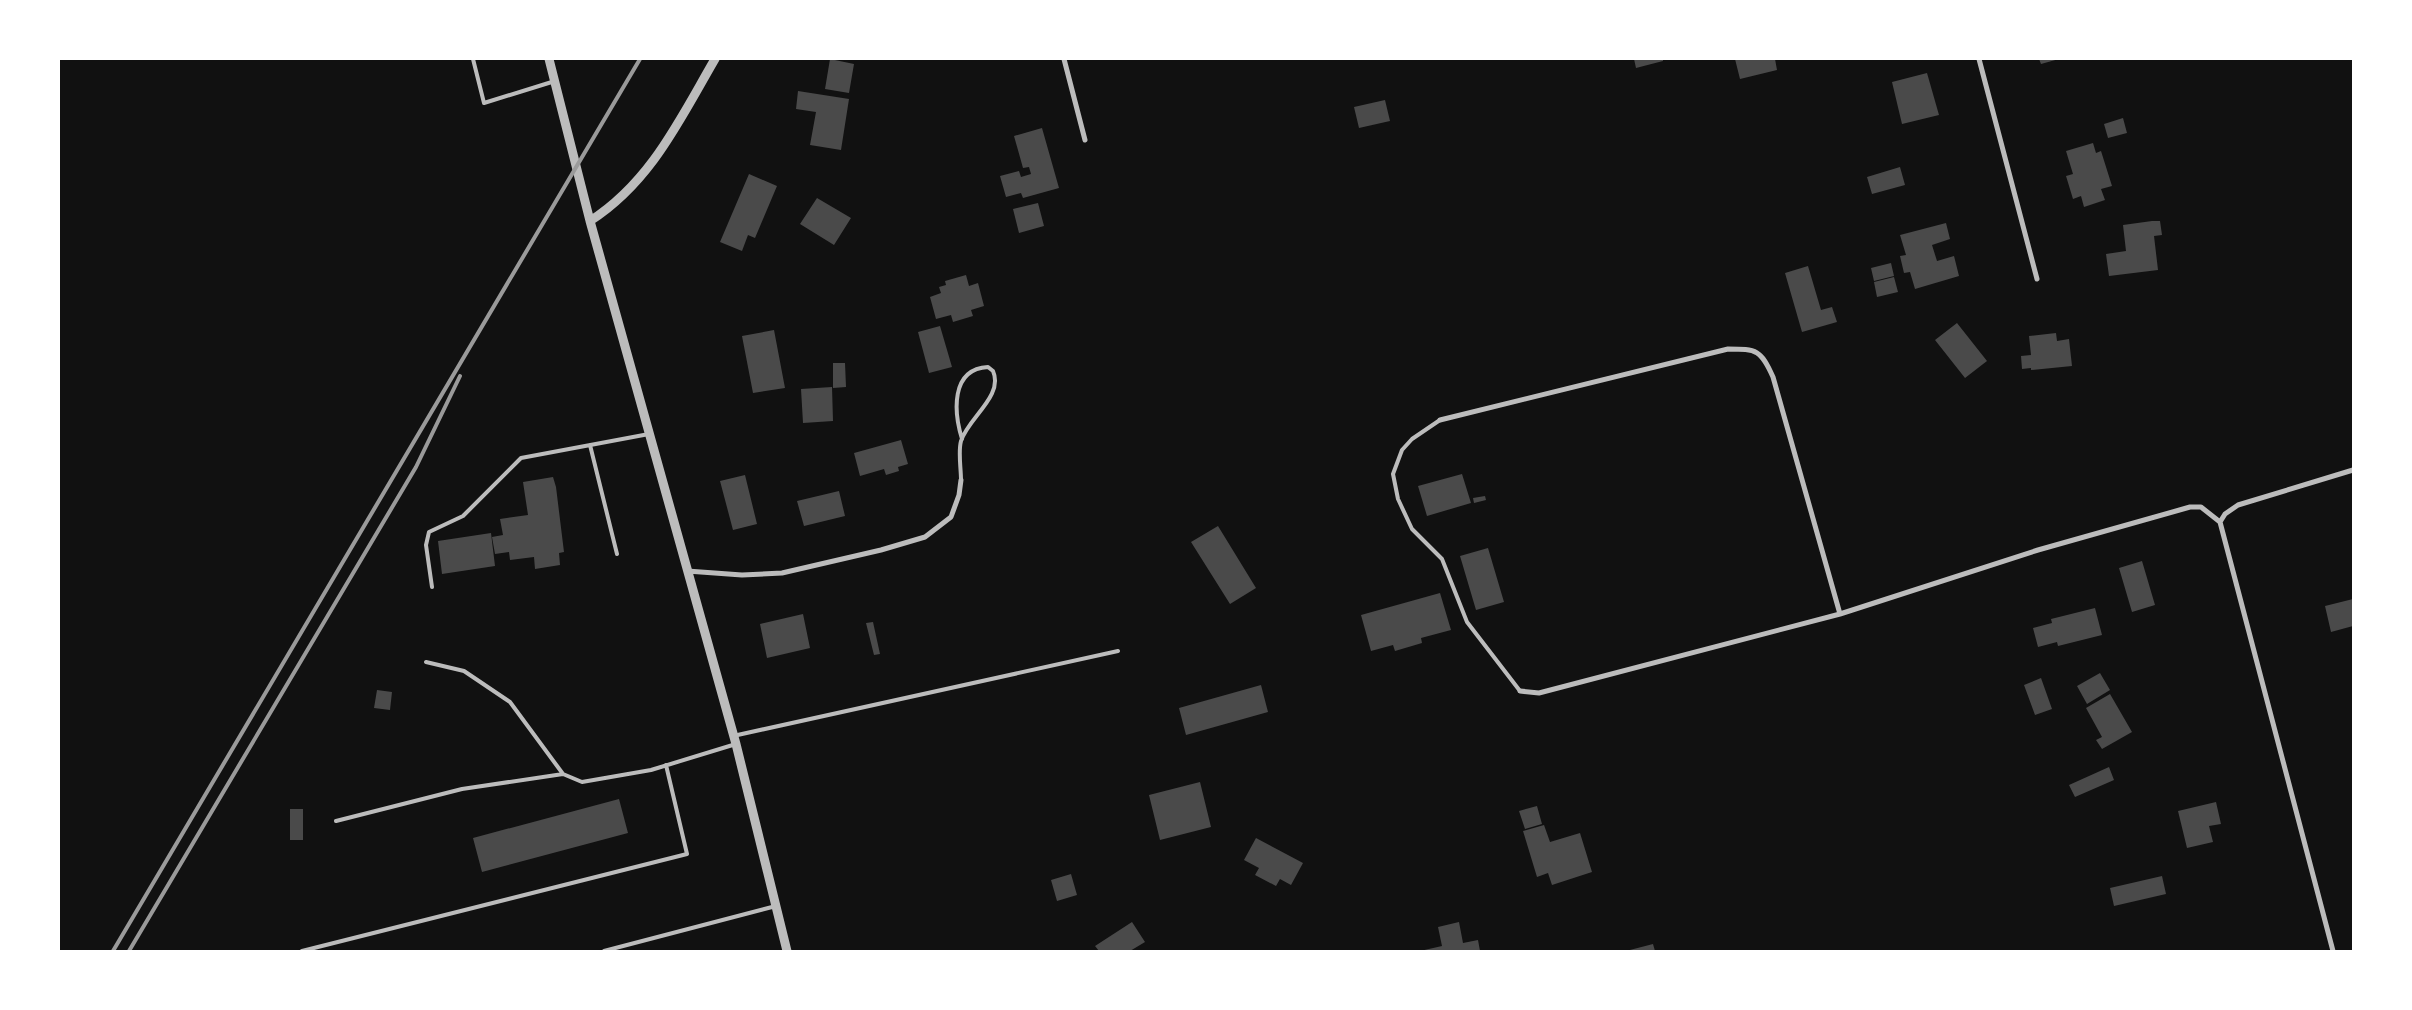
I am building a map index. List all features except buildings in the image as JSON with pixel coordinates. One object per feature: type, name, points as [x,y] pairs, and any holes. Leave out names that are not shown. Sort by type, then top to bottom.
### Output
[{"type":"street","points":[[549,59],[590,221],[686,571],[735,740],[787,951]]},
{"type":"street","points":[[590,221],[629,192],[660,153],[715,59]]},
{"type":"street","points":[[1064,59],[1085,140]]},
{"type":"street","points":[[1979,59],[2037,279]]},
{"type":"street","points":[[1440,420],[1728,349],[1750,349],[1762,355],[1773,377],[1840,614]]},
{"type":"street","points":[[2220,522],[2225,514],[2238,505],[2353,470]]},
{"type":"street","points":[[686,571],[742,575],[782,573],[925,537],[950,516],[959,495],[961,480]]},
{"type":"street","points":[[1520,691],[1539,693],[1840,614],[2038,550],[2190,507],[2200,507],[2220,522],[2333,951]]},
{"type":"lane","points":[[473,59],[484,103],[555,81]]},
{"type":"lane","points":[[961,480],[962,439],[957,424],[957,391],[960,384],[971,372],[975,369],[988,367],[995,376],[992,393],[962,439]]},
{"type":"lane","points":[[1440,420],[1412,439],[1402,450],[1393,474],[1398,499],[1412,529],[1442,559],[1467,622],[1520,691]]},
{"type":"lane","points":[[432,587],[426,545],[429,532],[463,516],[521,458],[649,434]]},
{"type":"lane","points":[[590,445],[618,554]]},
{"type":"lane","points":[[426,662],[464,671],[510,702],[563,774],[582,782],[666,766],[735,740],[1118,651]]},
{"type":"lane","points":[[302,951],[687,854],[666,766]]},
{"type":"lane","points":[[336,821],[462,789],[563,774]]},
{"type":"lane","points":[[604,951],[776,906]]},
{"type":"railway","points":[[113,951],[640,59]]},
{"type":"railway","points":[[129,951],[416,467],[460,376]]}]
